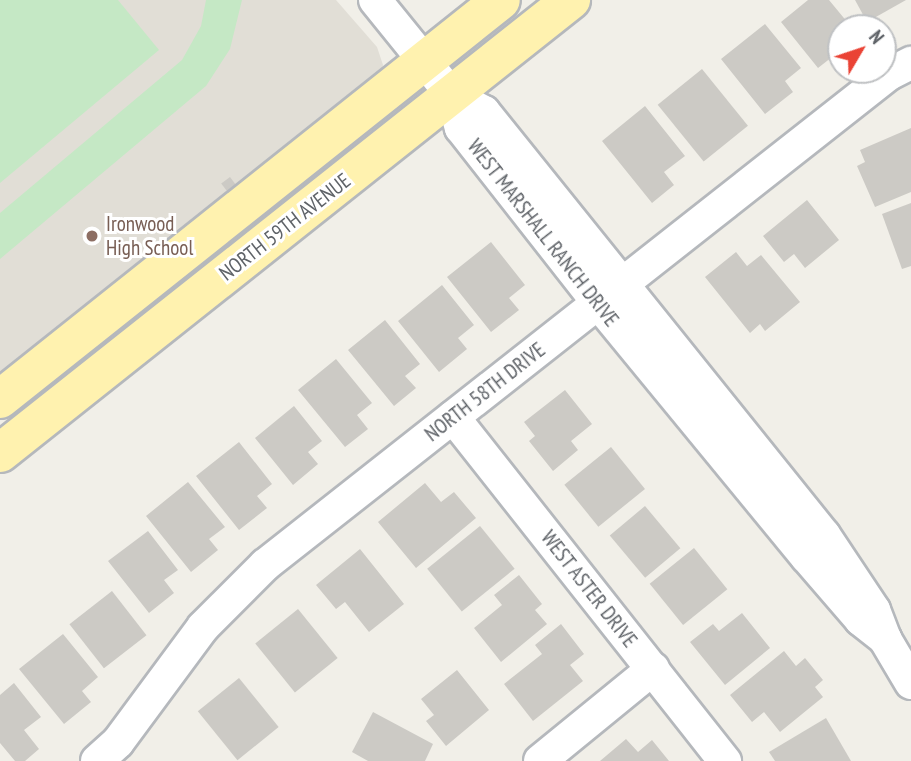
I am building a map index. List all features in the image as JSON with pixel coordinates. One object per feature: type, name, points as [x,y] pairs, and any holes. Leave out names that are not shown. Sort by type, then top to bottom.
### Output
[{"type":"main road","name":"NORTH 59TH AVENUE","points":[[0,399],[502,0]]},
{"type":"main road","name":"NORTH 59TH AVENUE","points":[[0,453],[571,0]]},
{"type":"street","points":[[375,0],[452,95]]},
{"type":"street","name":"NORTH 58TH DRIVE","points":[[97,761],[118,742],[202,628],[265,565],[889,74],[911,63]]},
{"type":"street","name":"WEST MARSHALL RANCH DRIVE","points":[[452,95],[484,112],[824,535],[874,610],[885,639],[911,683]]},
{"type":"street","name":"WEST MARSHALL RANCH DRIVE","points":[[452,95],[461,128],[598,303],[860,620],[885,639]]},
{"type":"street","name":"WEST ASTER DRIVE","points":[[453,417],[725,761]]},
{"type":"street","points":[[540,761],[653,669]]},
{"type":"shaded area","name":"Ironwood High School","points":[[0,0],[336,0],[377,47],[383,65],[379,80],[0,382]]},
{"type":"green space","points":[[0,0],[118,0],[159,50],[0,183]]},
{"type":"green space","points":[[206,0],[242,0],[230,49],[206,86],[0,259],[0,213],[182,60],[201,26]]},
{"type":"building","points":[[808,0],[829,0],[841,14],[827,14],[827,61],[818,68],[781,22]]},
{"type":"building","points":[[855,0],[906,0],[881,14],[863,14]]},
{"type":"building","points":[[765,24],[801,68],[785,81],[793,92],[765,114],[721,59]]},
{"type":"building","points":[[702,69],[748,126],[704,162],[658,105]]},
{"type":"building","points":[[645,106],[685,156],[664,172],[674,185],[652,203],[602,141]]},
{"type":"building","points":[[911,128],[911,192],[875,207],[857,166],[865,162],[860,150]]},
{"type":"building","points":[[230,177],[236,185],[227,192],[221,184]]},
{"type":"building","points":[[807,200],[839,240],[805,268],[794,254],[784,262],[763,236]]},
{"type":"building","points":[[911,203],[911,266],[902,269],[882,214]]},
{"type":"building","points":[[491,242],[525,285],[509,298],[519,310],[491,332],[447,277]]},
{"type":"building","points":[[736,252],[747,266],[761,255],[800,302],[765,331],[760,324],[750,333],[705,277]]},
{"type":"building","points":[[442,285],[474,325],[458,338],[467,349],[439,372],[398,321]]},
{"type":"building","points":[[385,320],[420,364],[405,376],[416,388],[394,406],[348,350]]},
{"type":"building","points":[[336,359],[372,403],[357,415],[368,429],[345,447],[298,390]]},
{"type":"building","points":[[565,390],[592,424],[571,441],[578,450],[553,471],[529,441],[535,436],[524,422]]},
{"type":"building","points":[[294,406],[322,441],[308,452],[318,464],[293,485],[255,438]]},
{"type":"building","points":[[239,442],[272,484],[257,496],[267,508],[239,530],[196,476]]},
{"type":"building","points":[[611,447],[645,489],[598,527],[564,485]]},
{"type":"building","points":[[188,482],[225,527],[209,539],[218,550],[191,572],[146,516]]},
{"type":"building","points":[[425,483],[441,502],[454,492],[476,518],[416,568],[378,522]]},
{"type":"building","points":[[645,506],[680,548],[645,578],[610,536]]},
{"type":"building","points":[[480,526],[515,569],[462,612],[427,569]]},
{"type":"building","points":[[148,531],[178,570],[164,580],[174,593],[149,613],[108,561]]},
{"type":"building","points":[[694,548],[727,589],[683,625],[650,584]]},
{"type":"building","points":[[360,549],[404,604],[369,632],[345,602],[336,609],[316,585]]},
{"type":"building","points":[[519,575],[542,604],[535,610],[547,624],[501,662],[474,628],[502,605],[494,595]]},
{"type":"building","points":[[112,591],[146,635],[104,668],[69,624]]},
{"type":"building","points":[[298,609],[338,658],[295,693],[255,644]]},
{"type":"building","points":[[742,613],[770,648],[725,685],[690,642],[713,624],[719,631]]},
{"type":"building","points":[[561,624],[584,654],[570,665],[583,681],[533,721],[504,684],[542,654],[535,645]]},
{"type":"building","points":[[63,634],[98,677],[82,691],[91,702],[64,724],[19,669]]},
{"type":"building","points":[[784,651],[796,666],[805,658],[823,680],[815,687],[823,697],[780,732],[764,712],[752,722],[730,695]]},
{"type":"building","points":[[457,670],[489,710],[446,746],[426,721],[434,715],[421,699]]},
{"type":"building","points":[[239,678],[279,727],[237,760],[198,711]]},
{"type":"building","points":[[14,683],[41,717],[24,730],[39,749],[25,761],[15,761],[0,743],[0,695]]},
{"type":"building","points":[[373,712],[433,744],[425,761],[368,761],[352,752]]},
{"type":"building","points":[[826,718],[851,761],[775,761],[769,752]]},
{"type":"building","points":[[626,739],[638,752],[652,740],[669,761],[600,761]]},
{"type":"place","name":"Ironwood High School","points":[[92,236]]}]
